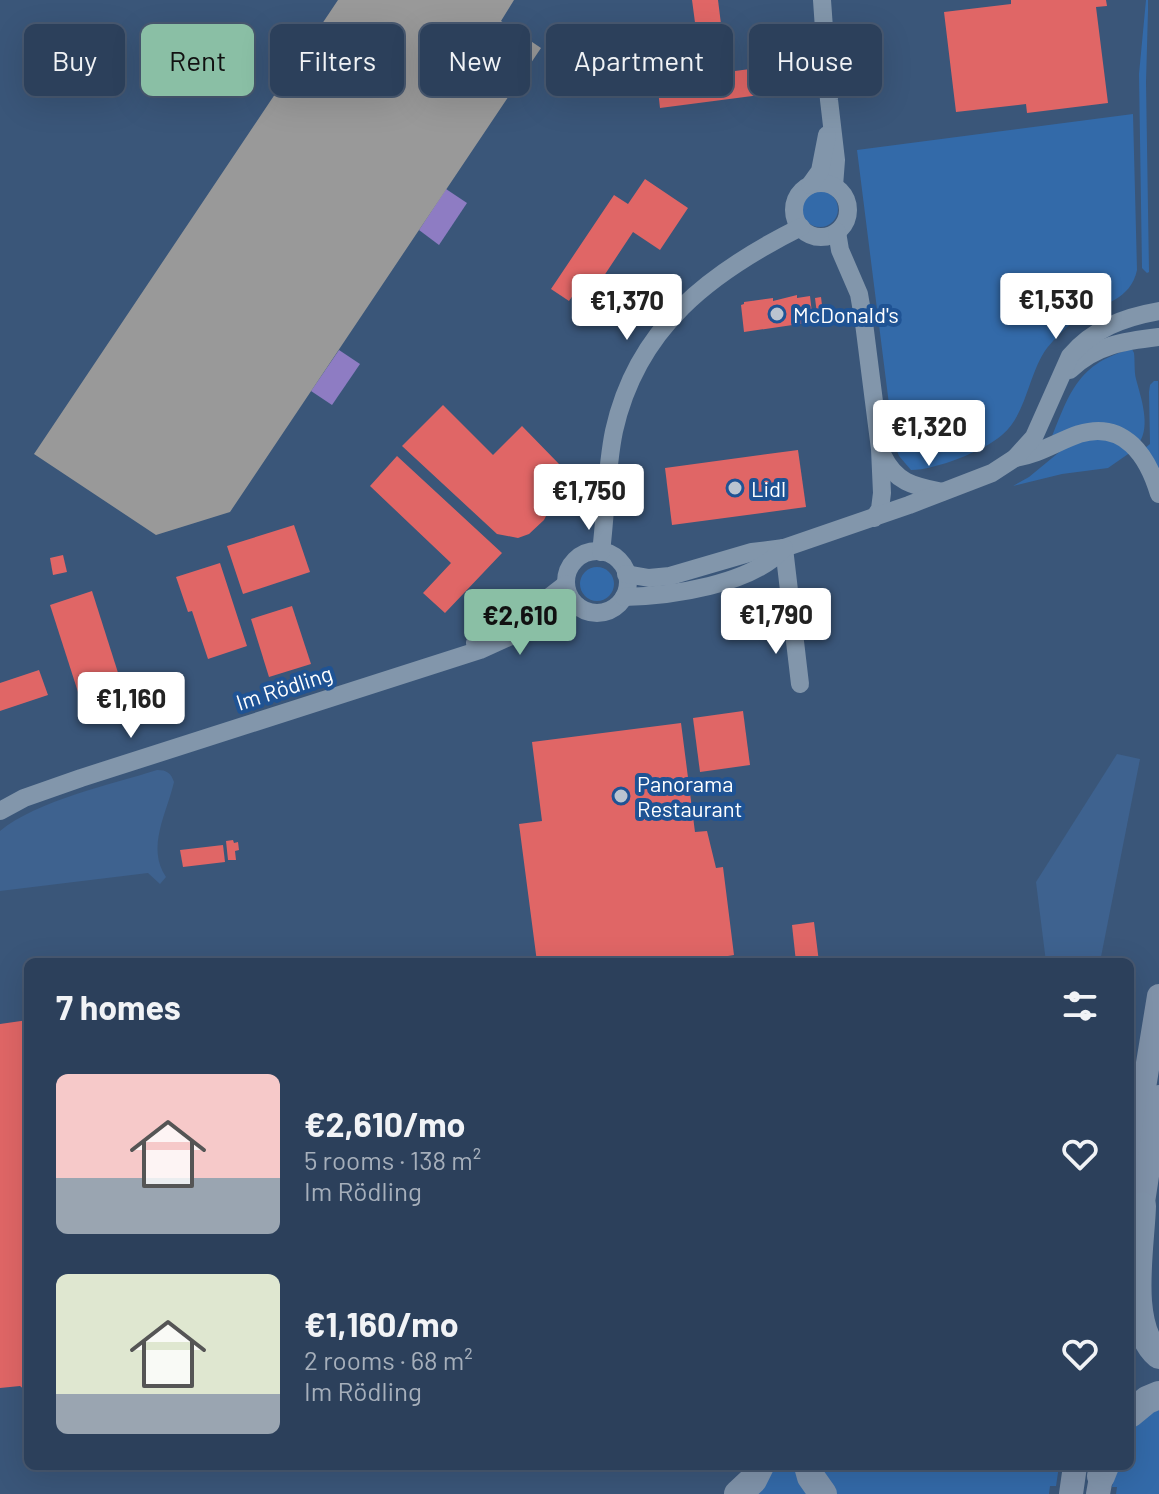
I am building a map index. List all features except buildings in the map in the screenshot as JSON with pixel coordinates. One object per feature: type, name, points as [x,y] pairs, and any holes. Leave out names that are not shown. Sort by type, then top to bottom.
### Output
[{"type":"highway","points":[[1142,1206],[1139,1315],[1148,1342],[1159,1355]]},
{"type":"highway","points":[[1134,1411],[1159,1395]]},
{"type":"highway","points":[[738,1494],[753,1480],[758,1470]]},
{"type":"highway","points":[[809,1470],[823,1494]]},
{"type":"main road","points":[[1134,1149],[1159,996]]},
{"type":"main road","points":[[1134,1261],[1159,1097]]},
{"type":"main road","points":[[1071,1494],[1097,1474]]},
{"type":"street","points":[[822,0],[836,160],[834,186]]},
{"type":"street","points":[[810,185],[822,183],[834,186],[846,198],[846,222],[829,236],[817,236],[801,227],[795,214],[796,201],[820,171],[829,100]]},
{"type":"street","points":[[624,597],[626,574],[617,559],[601,552],[616,421],[633,376],[648,347],[668,320],[705,285],[801,227]]},
{"type":"street","points":[[837,232],[840,250],[855,281],[862,307],[880,449],[882,501],[874,518]]},
{"type":"street","name":"Im Rödling","points":[[626,574],[649,578],[670,576],[752,552],[784,548],[992,473],[1015,458],[1034,437],[1070,356],[1085,340],[1121,320],[1159,311]]},
{"type":"street","name":"Im Rödling","points":[[1061,382],[1079,361],[1098,349],[1118,342],[1159,337]]},
{"type":"street","points":[[1015,458],[1042,452],[1082,433],[1113,434],[1139,450],[1150,467],[1159,494]]},
{"type":"street","points":[[880,449],[889,469],[899,479],[945,492]]},
{"type":"street","points":[[784,548],[800,684]]},
{"type":"street","name":"Im Rödling","points":[[0,811],[24,798],[66,783],[502,642],[577,606],[593,613],[602,613],[611,610],[624,597],[673,594],[757,569],[784,548]]},
{"type":"street","name":"Im Rödling","points":[[448,659],[544,601],[566,584],[573,563],[586,554],[601,552]]},
{"type":"street","points":[[757,569],[774,574],[790,594]]},
{"type":"street","points":[[566,584],[571,600],[577,606]]},
{"type":"shaded area","points":[[1146,0],[1147,273],[1142,268],[1139,74]]},
{"type":"shaded area","points":[[1133,114],[1137,270],[1134,280],[1122,295],[1079,318],[1050,344],[1035,370],[1017,416],[1002,435],[959,458],[933,467],[911,470],[894,444],[857,150]]},
{"type":"shaded area","points":[[820,191],[833,196],[838,209],[833,222],[820,227],[807,222],[802,209],[807,196]]},
{"type":"shaded area","points":[[1132,349],[1145,420],[1139,443],[1135,439],[1051,439],[1078,382],[1099,362]]},
{"type":"shaded area","points":[[1154,381],[1158,381],[1159,471],[1145,448],[1150,444],[1149,392]]},
{"type":"shaded area","points":[[1087,439],[1108,439],[1131,452],[1108,468],[1062,474],[1013,486],[1063,449]]},
{"type":"shaded area","points":[[597,567],[609,572],[614,584],[609,596],[597,601],[585,596],[580,584],[585,572]]},
{"type":"shaded area","points":[[1117,754],[1140,759],[1101,958],[1046,958],[1036,882]]},
{"type":"shaded area","points":[[157,770],[168,773],[174,782],[158,842],[160,866],[166,877],[160,884],[148,873],[0,891],[0,831],[34,810],[54,802]]},
{"type":"shaded area","points":[[1159,1403],[1159,1494],[1116,1494],[1117,1487],[1112,1487],[1115,1470],[1134,1470],[1134,1424]]},
{"type":"shaded area","points":[[767,1470],[801,1470],[813,1494],[747,1494]]},
{"type":"shaded area","points":[[821,1470],[1058,1470],[1056,1486],[1050,1486],[1049,1494],[835,1494]]},
{"type":"place","name":"McDonald's","points":[[777,314]]},
{"type":"place","name":"Lidl","points":[[735,488]]},
{"type":"place","name":"Panorama Restaurant","points":[[621,796]]}]
